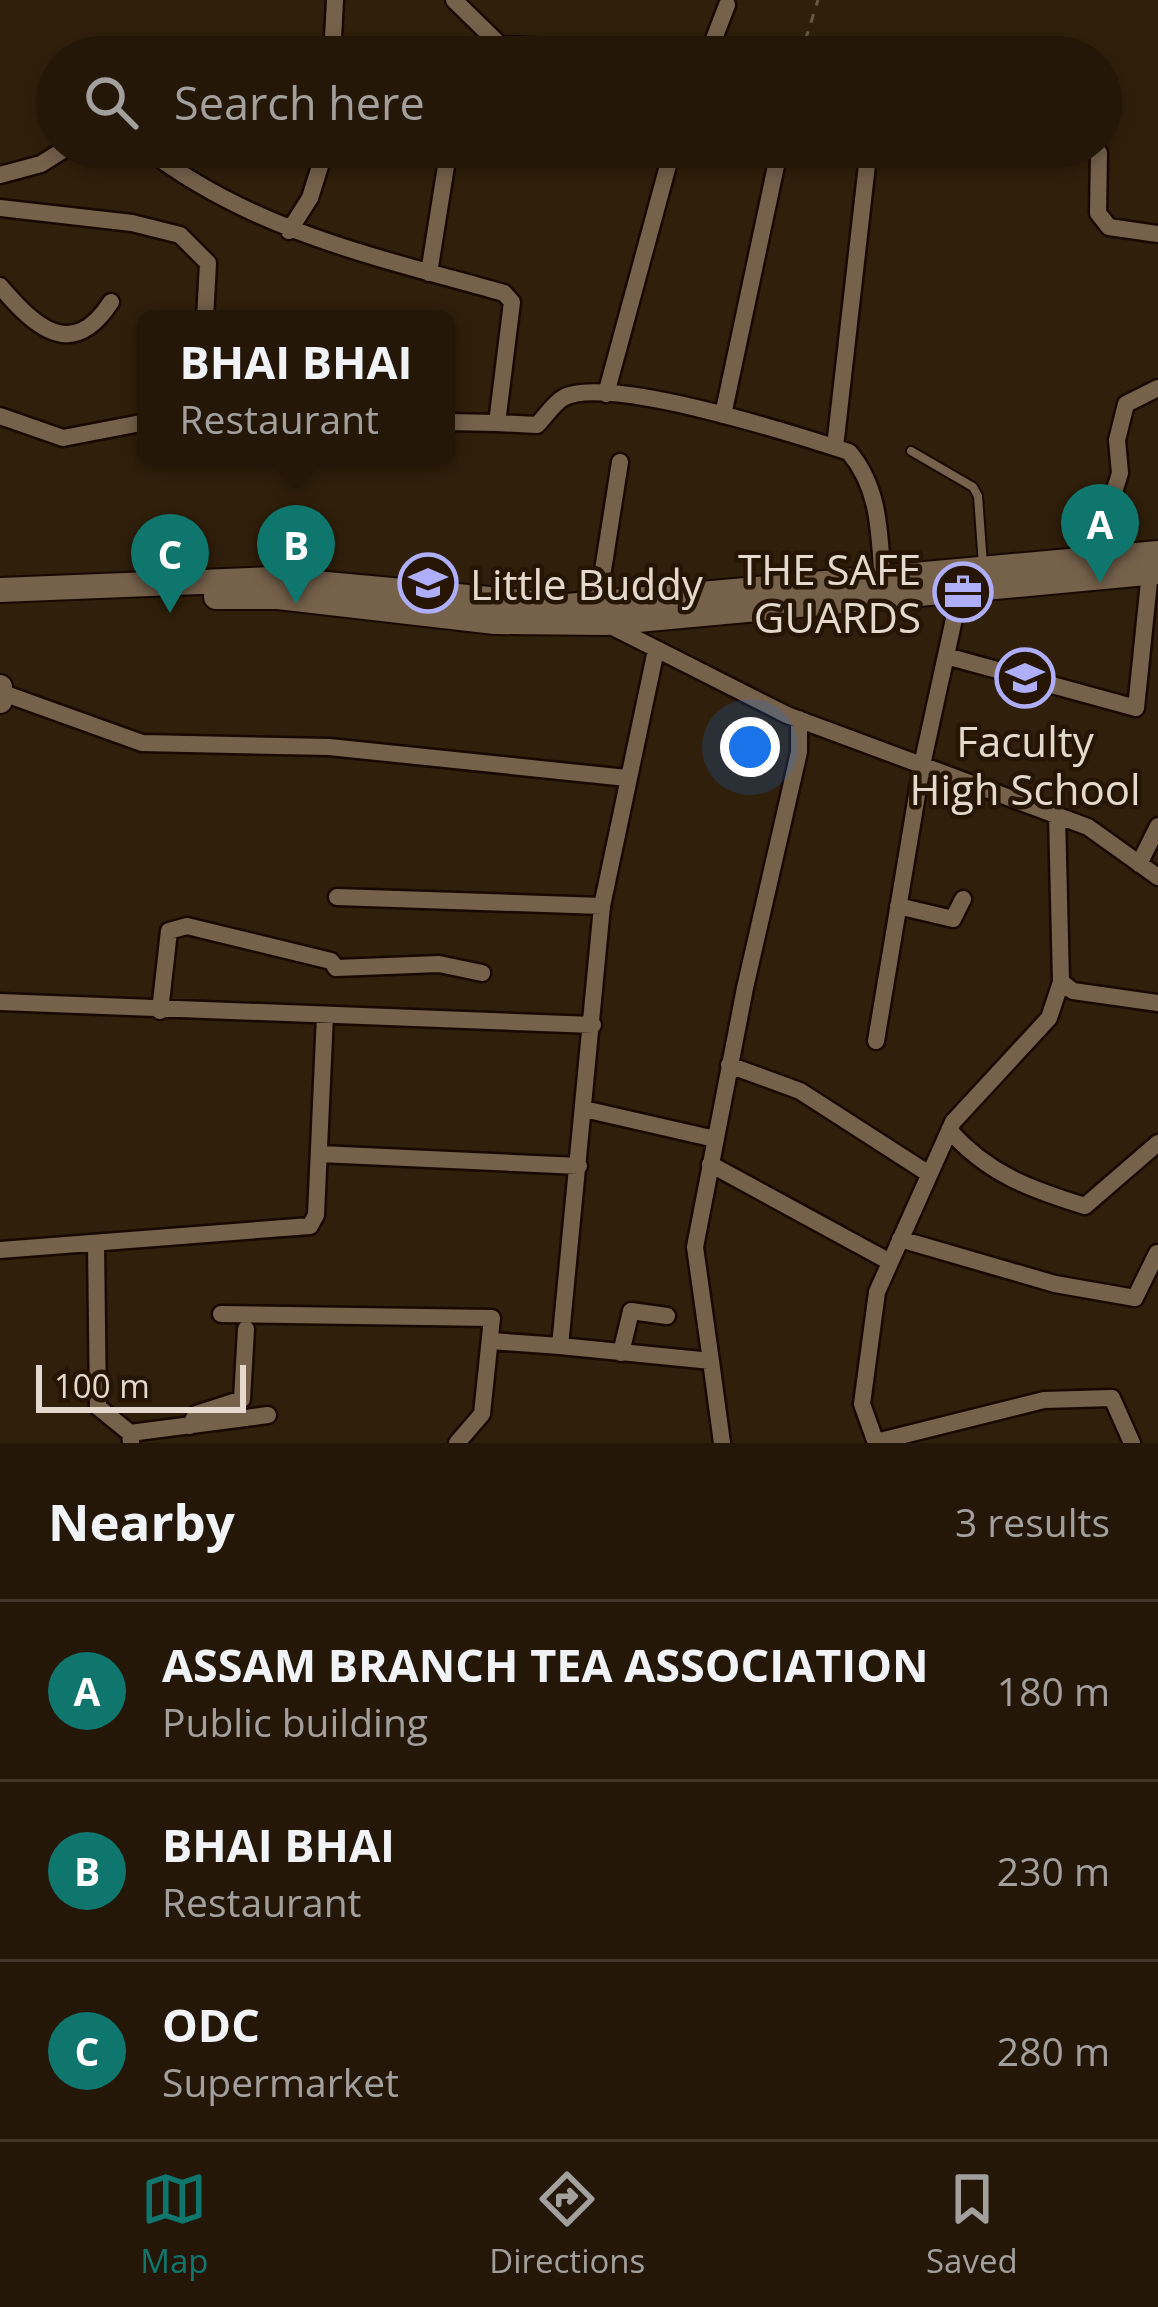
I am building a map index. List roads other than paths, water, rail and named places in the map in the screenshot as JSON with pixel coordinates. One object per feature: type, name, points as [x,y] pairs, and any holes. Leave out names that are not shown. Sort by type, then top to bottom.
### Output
[{"type":"main road","points":[[0,606],[278,597],[495,622],[883,584],[982,567],[1094,557],[1156,566]]},
{"type":"main road","points":[[883,584],[961,587],[1156,566]]},
{"type":"main road","points":[[0,590],[272,579],[601,612]]},
{"type":"street","points":[[333,36],[335,0]]},
{"type":"street","points":[[454,0],[491,36]]},
{"type":"street","points":[[715,36],[727,5]]},
{"type":"street","points":[[0,175],[36,165]]},
{"type":"street","points":[[176,168],[244,212],[289,231],[504,293],[512,302],[497,423]]},
{"type":"street","points":[[289,231],[310,198],[319,168]]},
{"type":"street","points":[[429,273],[446,168]]},
{"type":"street","points":[[606,394],[667,168]]},
{"type":"street","points":[[723,415],[776,168]]},
{"type":"street","points":[[835,447],[866,168]]},
{"type":"street","points":[[1099,168],[1098,212],[1108,227],[1158,234]]},
{"type":"street","points":[[0,208],[132,223],[180,235],[208,263],[206,310]]},
{"type":"street","points":[[0,286],[30,320],[54,333],[77,335],[99,321],[111,302]]},
{"type":"street","points":[[1094,557],[1120,473],[1117,440],[1126,404],[1158,388]]},
{"type":"street","points":[[455,422],[537,425],[564,397],[606,394],[723,415],[849,452],[867,473],[878,515],[883,584]]},
{"type":"street","points":[[0,416],[63,438],[137,424]]},
{"type":"street","points":[[620,462],[601,612],[656,650],[799,719],[1088,827],[1158,877]]},
{"type":"street","points":[[946,656],[1136,708],[1156,566]]},
{"type":"street","points":[[876,1041],[922,765],[961,587]]},
{"type":"street","points":[[560,1346],[602,906],[656,650]]},
{"type":"street","points":[[1,694],[142,743],[329,747],[627,778]]},
{"type":"street","points":[[722,1443],[695,1247],[729,1064],[799,752],[799,719]]},
{"type":"street","points":[[1057,815],[1060,982],[1049,1018],[949,1130],[877,1292],[865,1351],[862,1404],[876,1443],[1044,1400],[1112,1398],[1132,1443]]},
{"type":"street","points":[[1139,864],[1158,826]]},
{"type":"street","points":[[337,897],[602,906]]},
{"type":"street","points":[[898,906],[953,920],[963,898]]},
{"type":"street","points":[[160,1011],[169,931],[187,926],[331,961],[336,968],[439,964],[482,973]]},
{"type":"street","points":[[1060,982],[1073,991],[1158,1003]]},
{"type":"street","points":[[0,1002],[593,1025]]},
{"type":"street","points":[[0,1250],[310,1226],[316,1215],[325,1015]]},
{"type":"street","points":[[729,1064],[800,1091],[929,1174]]},
{"type":"street","points":[[584,1109],[715,1139]]},
{"type":"street","points":[[949,1130],[971,1155],[1005,1179],[1085,1206],[1158,1143]]},
{"type":"street","points":[[320,1154],[578,1166]]},
{"type":"street","points":[[710,1164],[890,1262]]},
{"type":"street","points":[[901,1239],[1055,1284],[1135,1298],[1157,1253]]},
{"type":"street","points":[[96,1243],[98,1407],[131,1438],[268,1414]]},
{"type":"street","points":[[621,1353],[632,1311],[667,1316]]},
{"type":"street","points":[[221,1313],[492,1318],[482,1414],[458,1443]]},
{"type":"street","points":[[190,1426],[196,1414],[242,1399],[246,1329]]},
{"type":"street","points":[[490,1341],[711,1361]]},
{"type":"lane","points":[[911,452],[978,496],[982,567]]},
{"type":"place","name":"Little Buddy","points":[[428,583]]},
{"type":"place","name":"ASSAM BRANCH TEA ASSOCIATION","points":[[1100,583]]},
{"type":"place","name":"THE SAFE GUARDS","points":[[963,592]]},
{"type":"place","name":"BHAI BHAI","points":[[296,604]]},
{"type":"place","name":"ODC","points":[[170,613]]},
{"type":"place","name":"Faculty High School","points":[[1025,678]]}]
